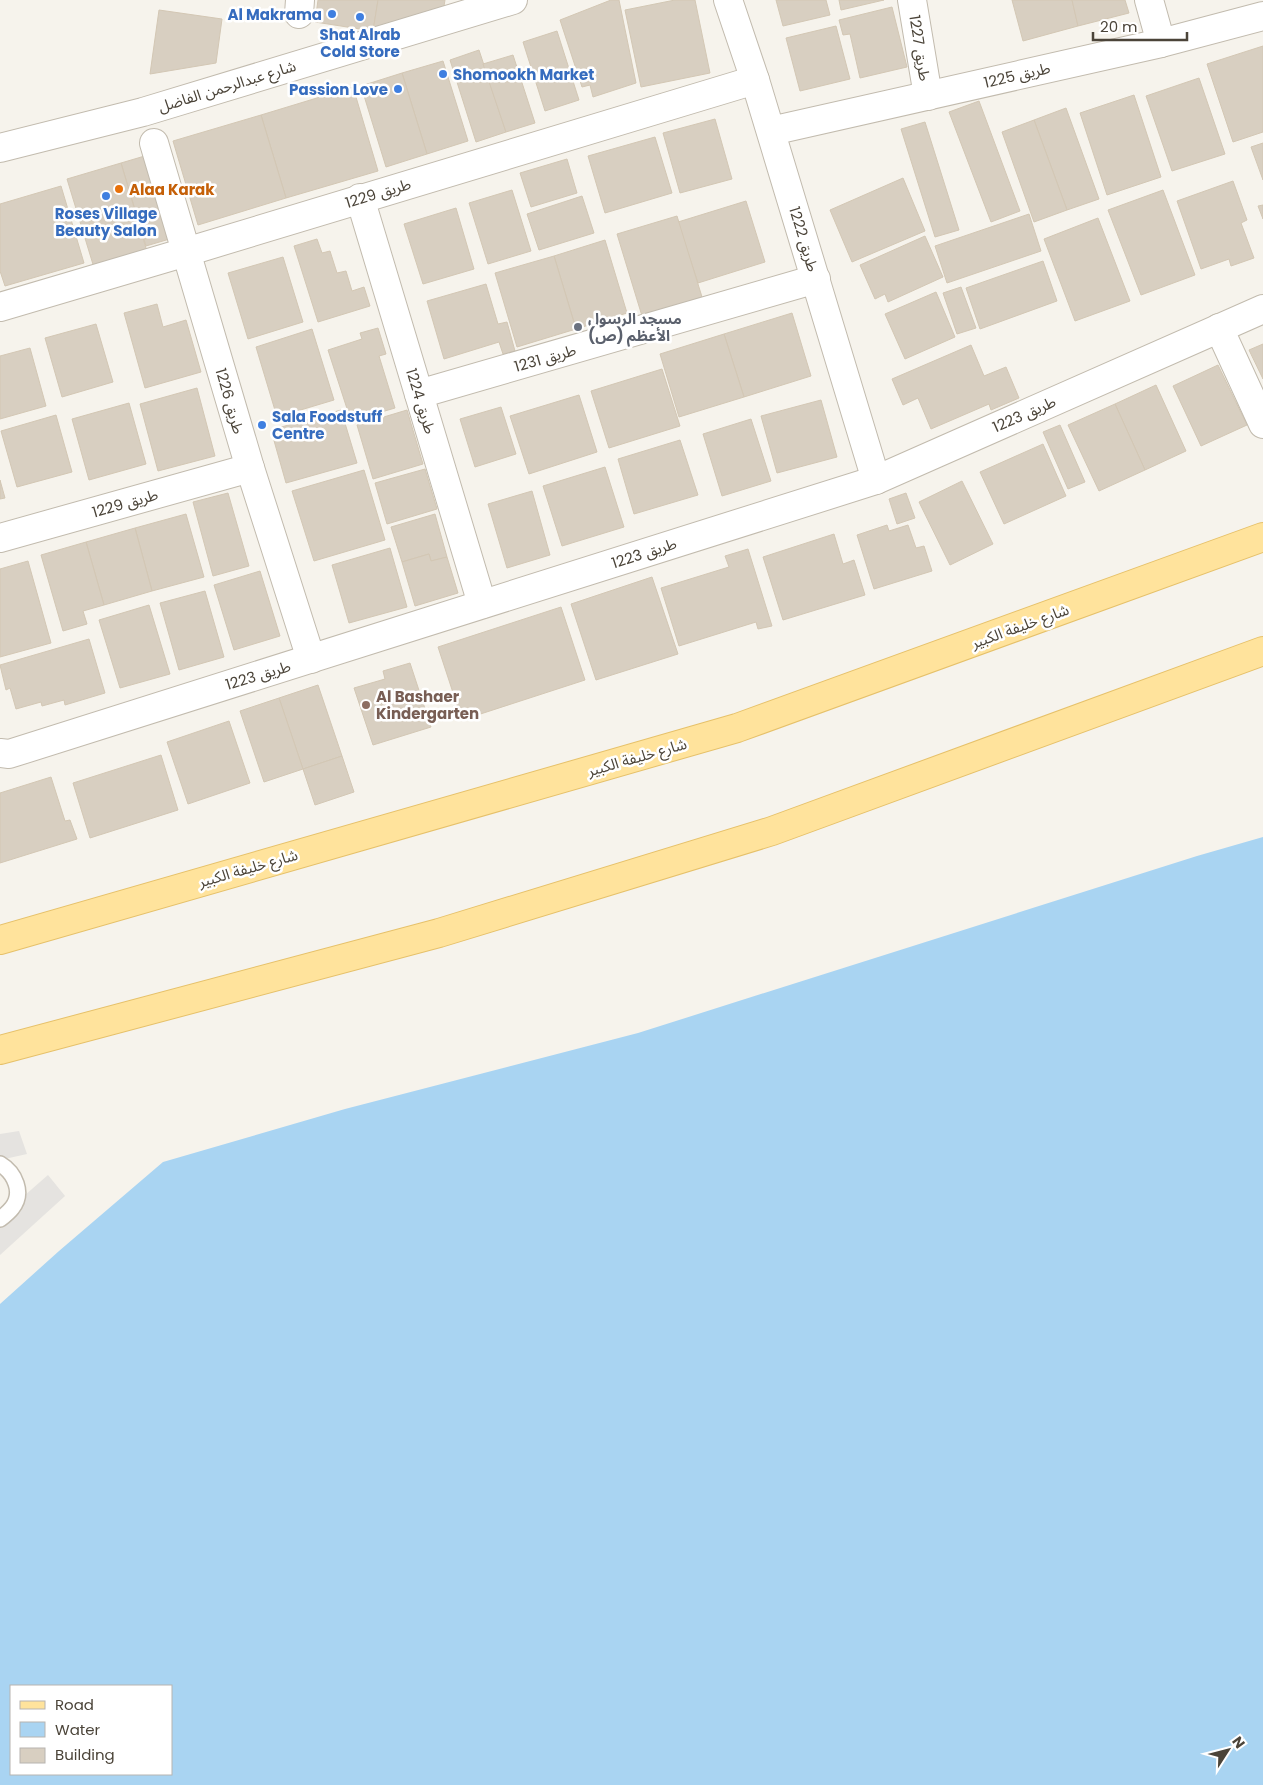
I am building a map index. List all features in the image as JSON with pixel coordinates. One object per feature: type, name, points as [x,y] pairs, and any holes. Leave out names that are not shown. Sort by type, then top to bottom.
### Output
[{"type":"main road","name":"شارع خليفة الكبير","points":[[0,940],[737,728],[1263,537]]},
{"type":"main road","points":[[0,1050],[439,933],[772,831],[1263,650]]},
{"type":"street","name":"شارع عبدالرحمن الفاضل","points":[[0,148],[143,112],[513,0]]},
{"type":"street","name":"طريق 1222","points":[[728,0],[771,131],[876,480]]},
{"type":"street","name":"طريق 1227","points":[[912,0],[928,96]]},
{"type":"street","points":[[1149,0],[1161,43]]},
{"type":"street","name":"طريق 1225","points":[[771,131],[1161,43],[1263,16]]},
{"type":"street","name":"طريق 1229","points":[[0,307],[755,80]]},
{"type":"street","name":"شارع عبدالرحمن الفاضل","points":[[0,130],[44,121],[143,112]]},
{"type":"street","name":"طريق 1226","points":[[154,143],[250,468],[311,659]]},
{"type":"street","name":"طريق 1224","points":[[360,198],[482,604]]},
{"type":"street","name":"طريق 1231","points":[[419,394],[816,279]]},
{"type":"street","name":"طريق 1223","points":[[4,754],[876,480],[1263,310]]},
{"type":"street","points":[[1219,328],[1263,424]]},
{"type":"street","name":"طريق 1229","points":[[0,538],[250,468]]},
{"type":"lane","points":[[0,1164],[10,1171],[16,1181],[18,1192],[12,1208],[0,1219]]},
{"type":"shaded area","points":[[19,1131],[27,1154],[0,1160],[0,1134]]},
{"type":"shaded area","points":[[48,1175],[65,1196],[0,1255],[0,1217]]},
{"type":"water","points":[[1263,837],[1263,1785],[0,1785],[0,1304],[163,1162],[345,1109],[638,1033],[1197,856]]},
{"type":"building","points":[[318,0],[378,0],[373,31],[315,22]]},
{"type":"building","points":[[378,0],[445,0],[444,6],[373,31]]},
{"type":"building","points":[[611,0],[619,0],[636,83],[593,97],[590,85],[582,87],[560,20]]},
{"type":"building","points":[[675,0],[695,0],[710,73],[641,87],[625,10]]},
{"type":"building","points":[[776,0],[826,0],[830,15],[783,26]]},
{"type":"building","points":[[839,0],[884,0],[841,10]]},
{"type":"building","points":[[1012,0],[1072,0],[1078,26],[1023,41]]},
{"type":"building","points":[[1072,0],[1125,0],[1129,13],[1078,26]]},
{"type":"building","points":[[892,7],[907,67],[860,78],[850,34],[843,35],[839,20]]},
{"type":"building","points":[[159,10],[222,19],[216,63],[150,74]]},
{"type":"building","points":[[836,26],[850,79],[800,91],[786,38]]},
{"type":"building","points":[[557,31],[579,100],[545,111],[523,42]]},
{"type":"building","points":[[1263,46],[1263,132],[1233,142],[1207,64]]},
{"type":"building","points":[[479,50],[506,132],[476,142],[450,60]]},
{"type":"building","points":[[513,55],[535,123],[506,132],[483,64]]},
{"type":"building","points":[[443,61],[468,141],[427,154],[402,73]]},
{"type":"building","points":[[402,73],[427,154],[386,167],[361,86]]},
{"type":"building","points":[[1199,78],[1225,154],[1172,171],[1146,96]]},
{"type":"building","points":[[353,87],[378,171],[286,198],[261,115]]},
{"type":"building","points":[[1134,95],[1161,177],[1107,195],[1080,113]]},
{"type":"building","points":[[979,101],[1020,211],[991,222],[949,112]]},
{"type":"building","points":[[1066,108],[1099,199],[1067,210],[1034,120]]},
{"type":"building","points":[[261,115],[286,198],[198,225],[173,141]]},
{"type":"building","points":[[715,119],[732,179],[680,193],[663,133]]},
{"type":"building","points":[[1034,120],[1067,210],[1034,222],[1002,132]]},
{"type":"building","points":[[925,122],[959,230],[935,237],[901,129]]},
{"type":"building","points":[[655,137],[672,193],[605,213],[588,156]]},
{"type":"building","points":[[1263,143],[1263,180],[1251,147]]},
{"type":"building","points":[[148,155],[173,238],[146,246],[121,163]]},
{"type":"building","points":[[567,159],[577,193],[531,207],[520,173]]},
{"type":"building","points":[[121,163],[148,255],[95,271],[67,179]]},
{"type":"building","points":[[903,178],[925,231],[852,262],[830,210]]},
{"type":"building","points":[[1233,181],[1247,220],[1241,223],[1254,258],[1231,266],[1229,259],[1201,269],[1177,201]]},
{"type":"building","points":[[61,186],[84,263],[5,286],[0,271],[0,204]]},
{"type":"building","points":[[512,190],[531,251],[488,264],[469,203]]},
{"type":"building","points":[[1163,190],[1195,275],[1141,295],[1108,210]]},
{"type":"building","points":[[582,196],[594,233],[539,250],[527,214]]},
{"type":"building","points":[[746,201],[765,262],[698,283],[678,222]]},
{"type":"building","points":[[1263,205],[1263,219],[1258,206]]},
{"type":"building","points":[[456,208],[474,269],[423,284],[404,224]]},
{"type":"building","points":[[1029,214],[1041,251],[947,283],[935,246]]},
{"type":"building","points":[[677,216],[702,297],[642,316],[617,234]]},
{"type":"building","points":[[1098,218],[1130,301],[1075,321],[1044,239]]},
{"type":"building","points":[[925,236],[943,277],[888,302],[885,294],[875,299],[860,265]]},
{"type":"building","points":[[317,239],[322,253],[330,251],[337,273],[346,271],[352,291],[364,287],[370,306],[318,322],[294,246]]},
{"type":"building","points":[[605,240],[627,313],[576,329],[554,256]]},
{"type":"building","points":[[554,256],[576,329],[517,347],[495,273]]},
{"type":"building","points":[[283,257],[303,322],[248,339],[228,273]]},
{"type":"building","points":[[1043,261],[1057,301],[980,329],[966,288]]},
{"type":"building","points":[[486,284],[498,324],[507,322],[515,351],[503,354],[499,342],[444,359],[427,301]]},
{"type":"building","points":[[961,287],[976,328],[957,334],[943,293]]},
{"type":"building","points":[[936,292],[955,337],[905,359],[885,314]]},
{"type":"building","points":[[157,304],[163,327],[186,320],[201,372],[145,388],[124,313]]},
{"type":"building","points":[[792,313],[811,376],[744,397],[724,334]]},
{"type":"building","points":[[96,324],[113,382],[62,397],[45,338]]},
{"type":"building","points":[[378,328],[386,354],[379,356],[395,408],[351,421],[328,350],[362,339],[360,333]]},
{"type":"building","points":[[312,329],[334,400],[277,417],[256,347]]},
{"type":"building","points":[[724,334],[744,397],[679,417],[660,354]]},
{"type":"building","points":[[1263,344],[1263,379],[1249,350]]},
{"type":"building","points":[[971,345],[984,376],[1006,367],[1019,398],[991,410],[989,404],[931,429],[918,398],[903,405],[892,379]]},
{"type":"building","points":[[30,348],[46,406],[0,419],[0,356]]},
{"type":"building","points":[[1218,365],[1247,425],[1201,446],[1173,386]]},
{"type":"building","points":[[662,369],[680,426],[609,448],[591,391]]},
{"type":"building","points":[[1156,385],[1186,451],[1145,470],[1115,404]]},
{"type":"building","points":[[197,388],[215,456],[158,471],[140,404]]},
{"type":"building","points":[[579,395],[597,452],[529,474],[510,416]]},
{"type":"building","points":[[821,400],[837,457],[777,473],[761,416]]},
{"type":"building","points":[[129,403],[146,464],[89,480],[72,419]]},
{"type":"building","points":[[1115,404],[1145,470],[1099,491],[1068,425]]},
{"type":"building","points":[[501,407],[516,454],[475,467],[460,419]]},
{"type":"building","points":[[341,410],[357,463],[286,483],[271,430]]},
{"type":"building","points":[[407,410],[423,464],[373,479],[357,425]]},
{"type":"building","points":[[56,415],[72,472],[17,487],[1,431]]},
{"type":"building","points":[[751,419],[771,481],[722,496],[703,434]]},
{"type":"building","points":[[1060,425],[1085,482],[1068,489],[1043,432]]},
{"type":"building","points":[[680,440],[698,495],[634,514],[618,459]]},
{"type":"building","points":[[1043,444],[1066,496],[1004,524],[980,472]]},
{"type":"building","points":[[605,467],[624,527],[562,546],[543,486]]},
{"type":"building","points":[[425,469],[437,509],[387,524],[375,483]]},
{"type":"building","points":[[364,470],[385,540],[314,561],[292,491]]},
{"type":"building","points":[[0,480],[5,498],[0,499]]},
{"type":"building","points":[[962,481],[993,544],[950,565],[919,502]]},
{"type":"building","points":[[532,491],[550,555],[507,568],[488,504]]},
{"type":"building","points":[[228,493],[249,566],[213,576],[193,502]]},
{"type":"building","points":[[906,493],[915,518],[897,524],[889,499]]},
{"type":"building","points":[[186,514],[204,577],[152,591],[135,528]]},
{"type":"building","points":[[435,514],[447,557],[431,561],[429,554],[402,562],[391,527]]},
{"type":"building","points":[[887,525],[889,531],[908,525],[916,548],[924,546],[932,571],[874,589],[857,535]]},
{"type":"building","points":[[135,528],[152,591],[104,605],[86,542]]},
{"type":"building","points":[[834,534],[843,564],[854,560],[865,595],[783,620],[763,557]]},
{"type":"building","points":[[86,542],[104,605],[83,611],[87,624],[63,631],[41,555]]},
{"type":"building","points":[[390,548],[407,607],[349,623],[332,565]]},
{"type":"building","points":[[748,549],[772,626],[758,629],[756,622],[679,646],[661,588],[729,567],[725,556]]},
{"type":"building","points":[[429,554],[431,561],[447,557],[458,593],[415,606],[402,562]]},
{"type":"building","points":[[28,561],[51,643],[0,657],[0,569]]},
{"type":"building","points":[[260,571],[280,636],[234,650],[214,585]]},
{"type":"building","points":[[652,577],[678,654],[596,680],[571,604]]},
{"type":"building","points":[[205,591],[224,657],[179,670],[160,603]]},
{"type":"building","points":[[149,605],[170,674],[120,688],[99,620]]},
{"type":"building","points":[[561,607],[585,680],[462,720],[438,647]]},
{"type":"building","points":[[89,639],[105,693],[65,705],[64,700],[42,706],[41,702],[16,709],[10,688],[6,690],[0,665]]},
{"type":"building","points":[[410,663],[431,727],[373,745],[354,688],[385,679],[383,671]]},
{"type":"building","points":[[318,685],[342,756],[303,769],[279,698]]},
{"type":"building","points":[[279,698],[303,769],[264,782],[240,711]]},
{"type":"building","points":[[229,721],[250,783],[188,804],[167,742]]},
{"type":"building","points":[[161,755],[178,810],[90,838],[73,783]]},
{"type":"building","points":[[342,756],[354,792],[315,805],[303,769]]},
{"type":"building","points":[[51,777],[65,821],[70,820],[77,839],[0,863],[0,793]]},
{"type":"place","name":"Al Makrama","points":[[332,14]]},
{"type":"place","name":"Shat Alrab Cold Store","points":[[360,17]]},
{"type":"place","name":"Shomookh Market","points":[[443,74]]},
{"type":"place","name":"Passion Love","points":[[398,89]]},
{"type":"place","name":"Alaa Karak","points":[[119,189]]},
{"type":"place","name":"Roses Village Beauty Salon","points":[[106,196]]},
{"type":"place","name":"مسجد الرسول الأعظم (ص)","points":[[578,327]]},
{"type":"place","name":"Sala Foodstuff Centre","points":[[262,425]]},
{"type":"place","name":"Al Bashaer Kindergarten","points":[[366,705]]}]
